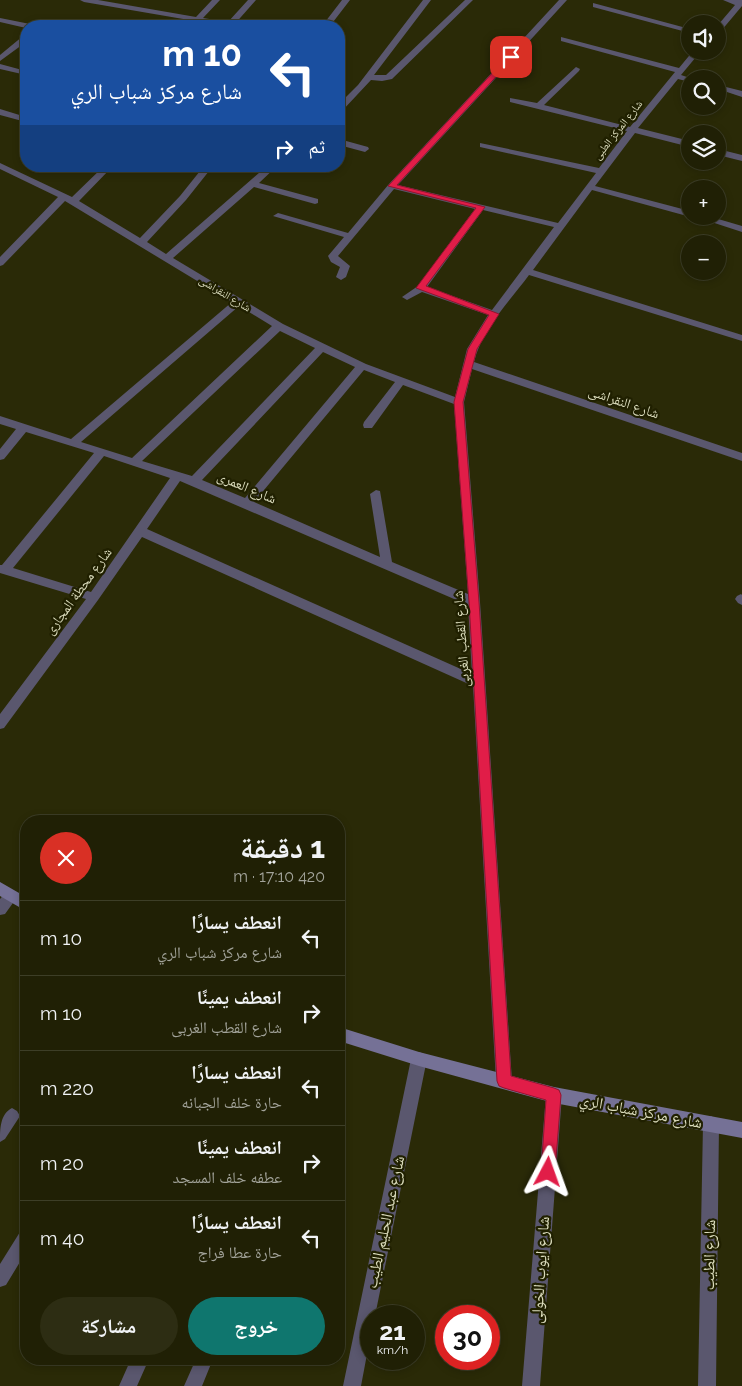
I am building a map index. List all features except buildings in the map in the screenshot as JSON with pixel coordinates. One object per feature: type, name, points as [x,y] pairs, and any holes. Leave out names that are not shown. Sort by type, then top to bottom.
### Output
[{"type":"street","points":[[84,0],[203,20]]},
{"type":"street","points":[[198,19],[216,0]]},
{"type":"street","points":[[234,20],[252,0]]},
{"type":"street","points":[[331,20],[346,0]]},
{"type":"street","points":[[345,102],[368,77],[427,0]]},
{"type":"street","points":[[368,77],[382,79],[389,77],[469,0]]},
{"type":"street","points":[[341,277],[345,266],[332,259],[349,236],[392,186],[563,0]]},
{"type":"street","points":[[727,0],[741,2]]},
{"type":"street","points":[[726,20],[741,2]]},
{"type":"street","points":[[596,5],[681,29]]},
{"type":"street","points":[[0,20],[20,24]]},
{"type":"street","points":[[564,39],[681,75]]},
{"type":"street","points":[[0,59],[20,43]]},
{"type":"street","name":"شارع المركز الطبى","points":[[560,226],[632,129],[689,60]]},
{"type":"street","points":[[0,66],[20,72]]},
{"type":"street","points":[[539,106],[576,69]]},
{"type":"street","points":[[726,89],[742,94]]},
{"type":"street","points":[[513,100],[681,142]]},
{"type":"street","points":[[0,112],[20,118]]},
{"type":"street","points":[[345,144],[365,149]]},
{"type":"street","points":[[483,145],[600,171]]},
{"type":"street","points":[[726,154],[742,158]]},
{"type":"street","points":[[0,178],[4,168]]},
{"type":"street","name":"شارع النقراشى","points":[[4,168],[68,199],[238,302],[321,348],[400,382],[458,402]]},
{"type":"street","points":[[0,263],[68,199],[102,172]]},
{"type":"street","points":[[141,242],[183,198],[204,172]]},
{"type":"street","points":[[167,258],[266,172]]},
{"type":"street","points":[[253,184],[315,201]]},
{"type":"street","points":[[392,186],[560,226]]},
{"type":"street","points":[[590,186],[681,211]]},
{"type":"street","points":[[407,297],[421,288],[481,207]]},
{"type":"street","points":[[278,216],[349,236]]},
{"type":"street","points":[[726,224],[742,229]]},
{"type":"street","name":"شارع القطب الغربى","points":[[504,1081],[474,602],[458,402],[468,364],[477,340],[494,314],[560,226]]},
{"type":"street","points":[[526,271],[742,338]]},
{"type":"street","points":[[421,288],[494,314]]},
{"type":"street","points":[[73,443],[238,302]]},
{"type":"street","points":[[135,460],[279,326]]},
{"type":"street","points":[[194,481],[321,348]]},
{"type":"street","name":"شارع النقراشى","points":[[468,364],[742,457]]},
{"type":"street","points":[[247,503],[362,366]]},
{"type":"street","points":[[368,425],[400,382]]},
{"type":"street","name":"شارع العمرى","points":[[0,420],[135,460],[194,481],[474,602]]},
{"type":"street","points":[[0,456],[24,427]]},
{"type":"street","points":[[94,597],[2,570],[102,451]]},
{"type":"street","name":"شارع محطة المجارى","points":[[0,724],[94,597],[178,475]]},
{"type":"street","points":[[376,494],[387,564]]},
{"type":"street","points":[[140,531],[479,683]]},
{"type":"street","points":[[0,909],[6,892],[20,901]]},
{"type":"street","name":"شارع مركز شباب الري","points":[[345,1036],[554,1095],[742,1130]]},
{"type":"street","name":"شارع عبد الحليم الطيب","points":[[352,1386],[419,1058]]},
{"type":"street","name":"شارع ايوب الخولى","points":[[531,1386],[554,1095]]},
{"type":"street","points":[[0,1134],[12,1116]]},
{"type":"street","name":"شارع الطيب","points":[[708,1386],[712,1124]]},
{"type":"street","points":[[0,1279],[20,1247]]},
{"type":"street","points":[[128,1386],[137,1365]]},
{"type":"street","points":[[193,1386],[202,1365]]},
{"type":"route","points":[[511,57],[392,186],[481,207],[421,288],[494,314],[472,349],[458,402],[474,602],[504,1081],[554,1095],[548,1172]]}]
